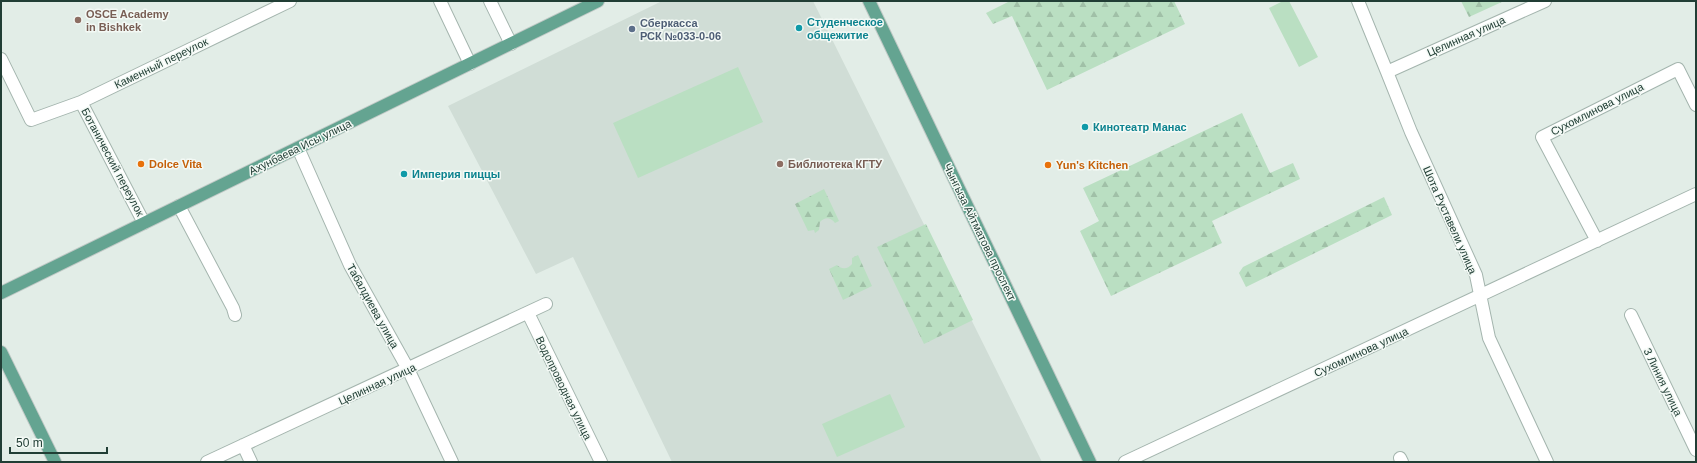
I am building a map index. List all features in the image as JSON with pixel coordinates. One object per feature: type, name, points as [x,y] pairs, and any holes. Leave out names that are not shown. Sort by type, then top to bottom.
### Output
[{"type":"main road","name":"Ахунбаева Исы улица","points":[[1,293],[598,1]]},
{"type":"main road","name":"Чынгыза Айтматова проспект","points":[[870,1],[1090,462]]},
{"type":"main road","points":[[1,352],[55,462]]},
{"type":"street","name":"Каменный переулок","points":[[1,59],[31,120],[81,102],[290,1]]},
{"type":"street","points":[[440,1],[470,64]]},
{"type":"street","points":[[490,1],[511,44]]},
{"type":"street","name":"Шота Руставели улица","points":[[1358,1],[1411,132],[1476,274],[1489,338],[1547,462]]},
{"type":"street","name":"Целинная улица","points":[[1388,72],[1545,1]]},
{"type":"street","name":"Сухомлинова улица","points":[[1597,241],[1542,137],[1678,69],[1696,105]]},
{"type":"street","name":"Ботанический переулок","points":[[81,102],[144,223]]},
{"type":"street","name":"Табалдиева улица","points":[[298,148],[350,264],[408,369],[452,462]]},
{"type":"street","name":"Сухомлинова улица","points":[[1125,462],[1696,194]]},
{"type":"street","points":[[179,206],[233,308],[235,315]]},
{"type":"street","name":"Целинная улица","points":[[207,462],[546,304]]},
{"type":"street","name":"Водопроводная улица","points":[[528,313],[601,462]]},
{"type":"street","name":"3 Линия улица","points":[[1630,315],[1696,450]]},
{"type":"street","points":[[243,445],[251,462]]},
{"type":"shaded area","points":[[662,1],[813,1],[1042,462],[672,462],[573,257],[536,274],[448,106]]},
{"type":"green space","points":[[1010,1],[1174,1],[1185,24],[1047,90],[1012,16],[993,24],[986,13]]},
{"type":"green space","points":[[1283,1],[1289,1],[1318,57],[1299,67],[1269,8]]},
{"type":"green space","points":[[1461,1],[1504,1],[1469,17]]},
{"type":"green space","points":[[738,67],[763,122],[638,178],[613,123]]},
{"type":"green space","points":[[1242,113],[1270,173],[1293,163],[1300,179],[1212,221],[1222,243],[1111,296],[1080,231],[1099,221],[1083,188]]},
{"type":"green space","points":[[824,189],[839,221],[835,223],[829,219],[824,219],[820,222],[819,230],[815,233],[814,230],[808,231],[795,204]]},
{"type":"green space","points":[[1384,197],[1392,215],[1246,287],[1239,273],[1243,267]]},
{"type":"green space","points":[[926,224],[973,320],[924,344],[877,247]]},
{"type":"green space","points":[[858,255],[872,286],[843,300],[829,269],[837,265],[843,268],[849,267],[852,264],[852,258]]},
{"type":"green space","points":[[890,394],[905,427],[837,457],[822,424]]},
{"type":"place","name":"OSCE Academy in Bishkek","points":[[78,20]]},
{"type":"place","name":"Студенческое общежитие","points":[[799,28]]},
{"type":"place","name":"Сберкасса РСК №033-0-06","points":[[632,29]]},
{"type":"place","name":"Кинотеатр Манас","points":[[1085,127]]},
{"type":"place","name":"Dolce Vita","points":[[141,164]]},
{"type":"place","name":"Библиотека КГТУ","points":[[780,164]]},
{"type":"place","name":"Yun's Kitchen","points":[[1048,165]]},
{"type":"place","name":"Империя пиццы","points":[[404,174]]}]
